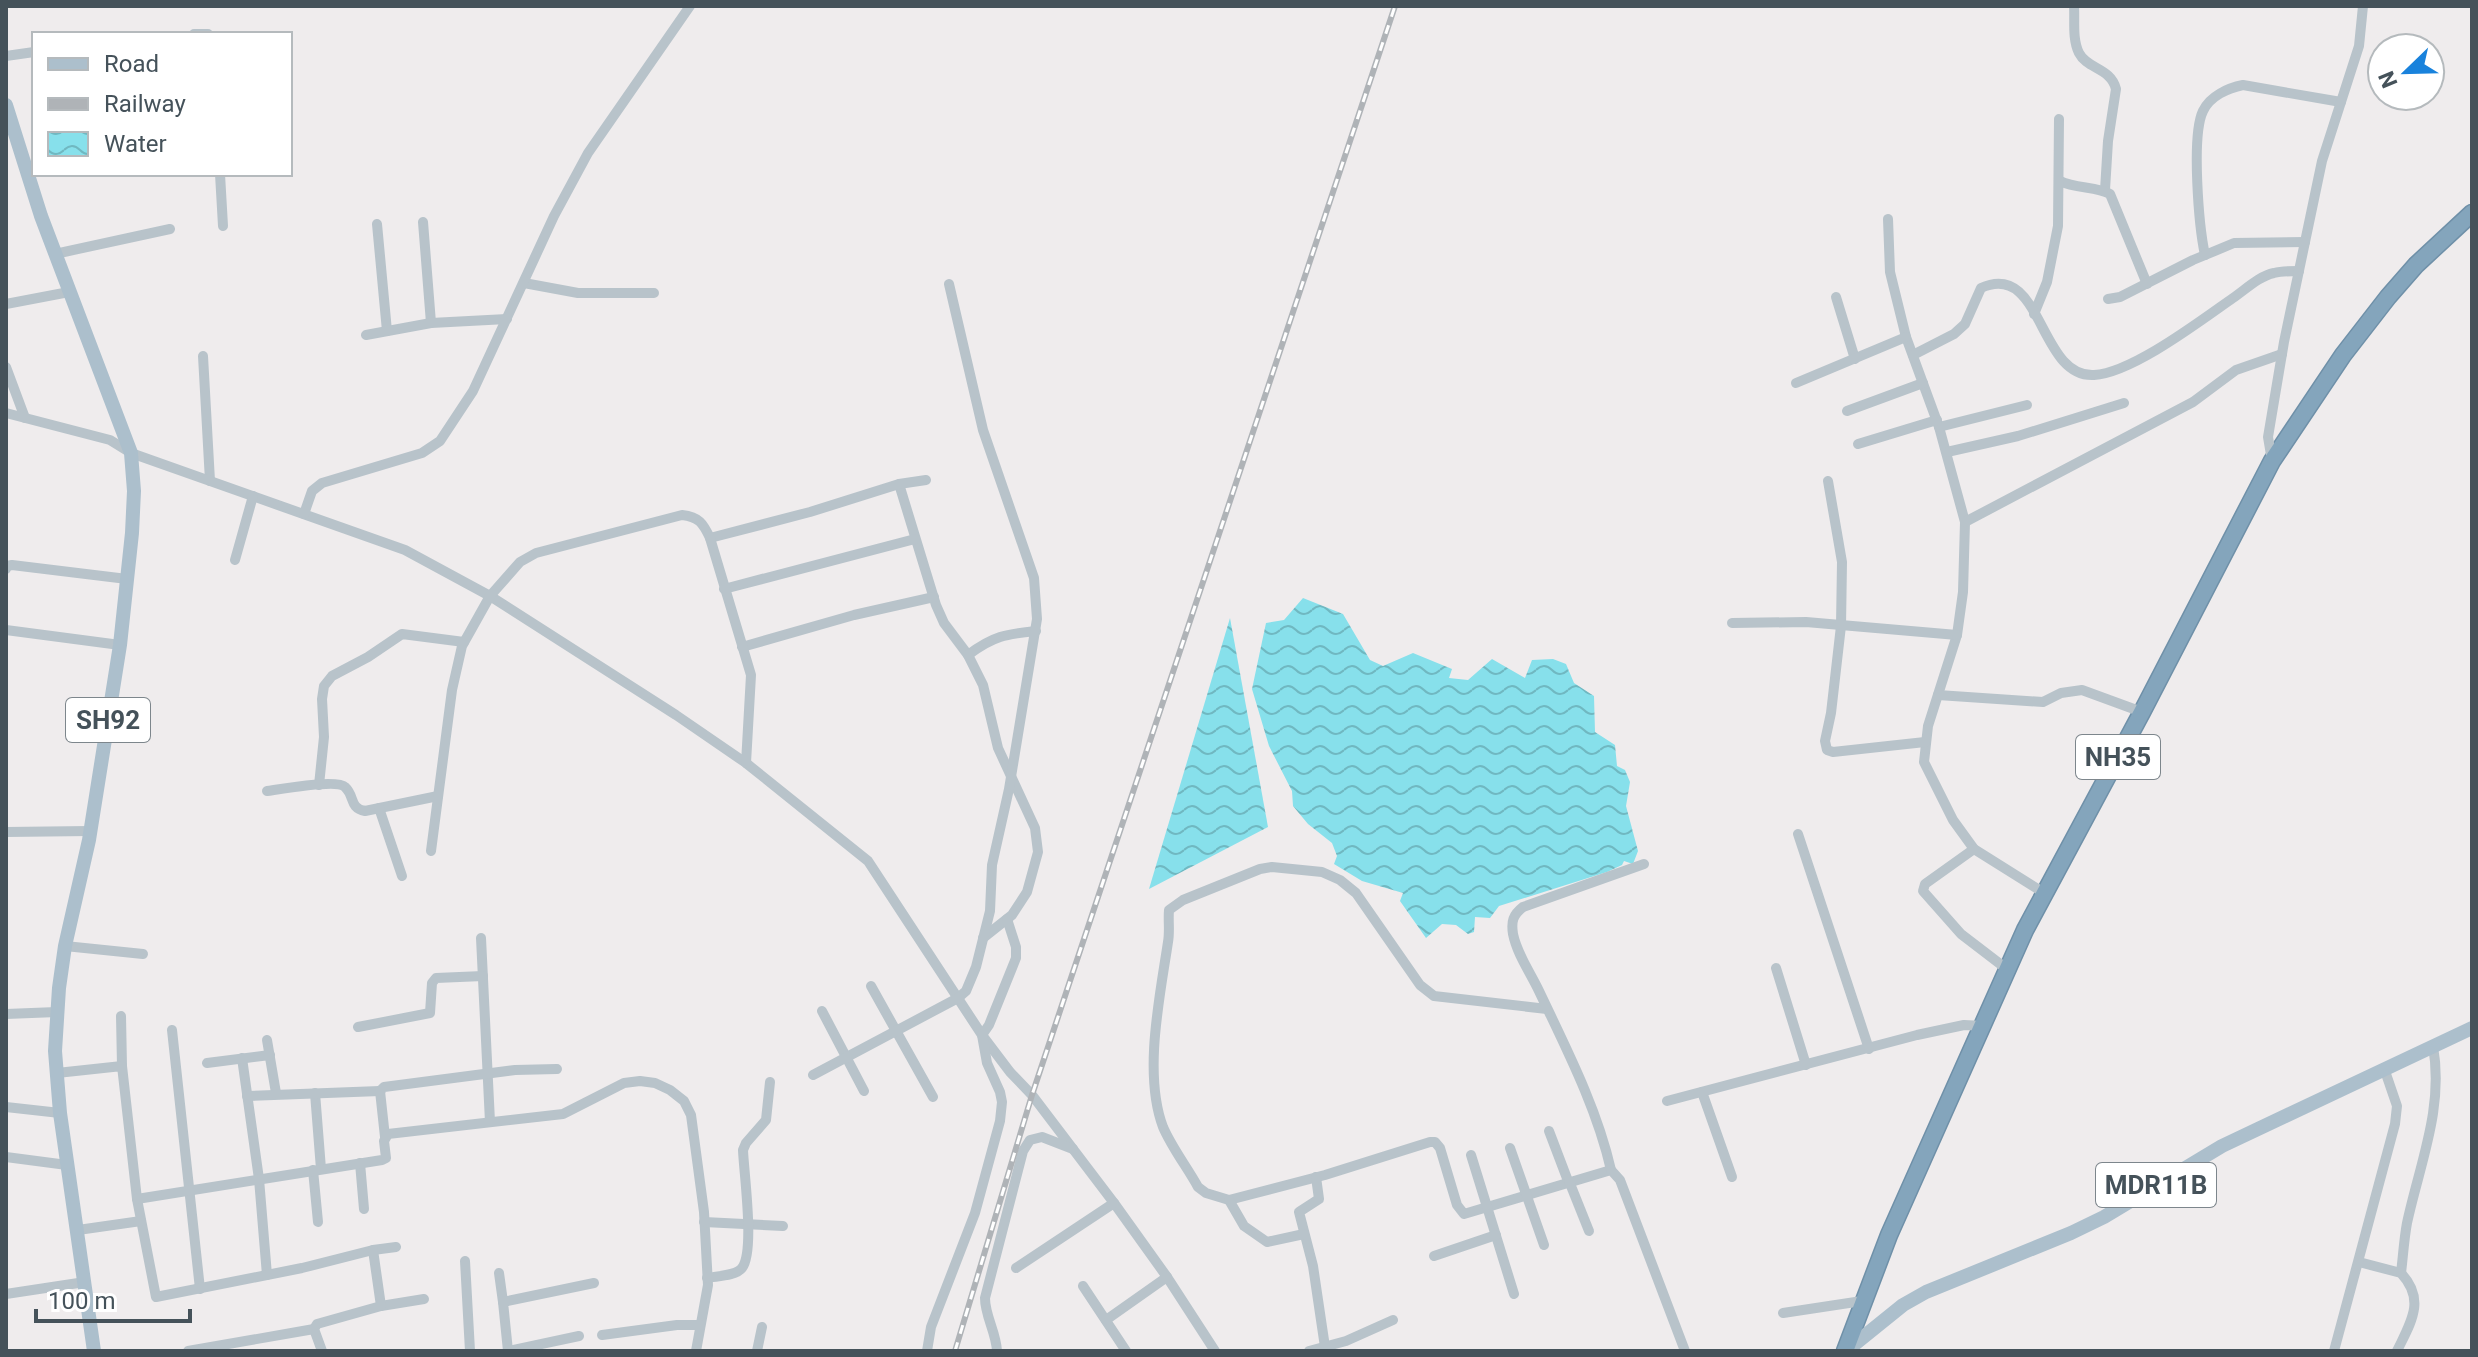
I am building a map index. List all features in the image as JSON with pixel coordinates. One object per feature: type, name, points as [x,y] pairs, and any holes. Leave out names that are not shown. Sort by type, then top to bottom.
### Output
[{"type":"highway","name":"NH35","points":[[1845,1351],[1862,1301],[2044,893],[2272,461],[2343,355],[2388,297],[2416,265],[2472,213]]},
{"type":"main road","name":"SH92","points":[[6,105],[55,254],[131,453],[134,491],[120,645],[90,831],[65,946],[57,1012],[60,1113],[94,1351]]},
{"type":"main road","name":"MDR11B","points":[[1845,1351],[1894,1312],[1926,1292],[2082,1228],[2222,1146],[2472,1028]]},
{"type":"street","points":[[304,514],[312,491],[322,483],[422,453],[440,441],[473,391],[554,216],[588,153],[690,6]]},
{"type":"street","points":[[2074,6],[2079,53],[2115,81],[2105,190]]},
{"type":"street","points":[[2272,461],[2268,437],[2282,354],[2322,161],[2359,46],[2363,6]]},
{"type":"street","points":[[6,56],[32,52]]},
{"type":"street","points":[[2205,255],[2200,232],[2198,179],[2199,129],[2204,108],[2229,88],[2243,85],[2341,102]]},
{"type":"street","points":[[2034,314],[2047,282],[2058,226],[2059,119]]},
{"type":"street","points":[[220,176],[223,226]]},
{"type":"street","points":[[2060,181],[2085,190],[2105,190],[2113,198],[2147,284]]},
{"type":"street","points":[[1888,219],[1890,272],[1906,337],[1938,423],[1965,522],[1963,592],[1957,635],[1925,742],[1924,762],[1953,820],[1974,849],[2044,893]]},
{"type":"street","points":[[423,222],[431,323]]},
{"type":"street","points":[[377,224],[387,331]]},
{"type":"street","points":[[55,254],[170,229]]},
{"type":"street","points":[[2108,299],[2120,297],[2205,255],[2244,241],[2305,242]]},
{"type":"street","points":[[1913,355],[1954,334],[1965,324],[1978,293],[1991,284],[2012,285],[2024,297],[2070,368],[2087,375],[2099,375],[2134,362],[2266,276],[2299,271]]},
{"type":"street","points":[[524,283],[578,293],[654,293]]},
{"type":"street","points":[[813,1075],[966,991],[976,967],[990,911],[992,865],[1011,779],[1036,631],[1034,578],[983,430],[949,284]]},
{"type":"street","points":[[6,304],[69,292]]},
{"type":"street","points":[[1836,297],[1855,359]]},
{"type":"street","points":[[366,335],[431,323],[507,319]]},
{"type":"street","points":[[1796,383],[1906,337]]},
{"type":"street","points":[[1965,522],[2193,402],[2236,370],[2282,354]]},
{"type":"street","points":[[203,356],[210,481]]},
{"type":"street","points":[[6,367],[25,418]]},
{"type":"street","points":[[1847,411],[1923,383]]},
{"type":"street","points":[[1947,452],[2018,436],[2124,403]]},
{"type":"street","points":[[1858,444],[1938,423],[2027,405]]},
{"type":"street","points":[[6,413],[110,440],[131,453],[405,550],[490,596],[746,763],[868,861],[982,1035],[1075,1150],[1167,1277],[1215,1351]]},
{"type":"street","points":[[710,538],[810,512],[899,484],[926,480]]},
{"type":"street","points":[[1828,481],[1842,562],[1841,626],[1825,741],[1827,750],[1833,752],[1925,742]]},
{"type":"street","points":[[899,484],[944,623],[968,655],[983,685],[998,748],[1035,828],[1038,852],[1027,892],[1007,919],[983,938]]},
{"type":"street","points":[[235,560],[253,496]]},
{"type":"street","points":[[431,851],[452,690],[464,642],[490,596],[520,562],[536,553],[682,515],[696,517],[703,524],[710,538],[751,675],[746,763]]},
{"type":"street","points":[[724,589],[915,539]]},
{"type":"street","points":[[6,569],[12,565],[127,579]]},
{"type":"street","points":[[742,647],[854,615],[934,597]]},
{"type":"street","points":[[1732,623],[1806,622],[1957,635]]},
{"type":"street","points":[[6,630],[120,645]]},
{"type":"street","points":[[968,655],[985,642],[1003,634],[1036,631]]},
{"type":"street","points":[[319,785],[324,737],[322,699],[324,686],[332,676],[402,634],[464,642]]},
{"type":"street","points":[[1938,695],[2043,702],[2061,693],[2082,690],[2142,712]]},
{"type":"street","points":[[267,791],[343,785],[359,810],[438,796]]},
{"type":"street","points":[[379,808],[402,876]]},
{"type":"street","points":[[6,832],[90,831]]},
{"type":"street","points":[[1798,834],[1869,1049]]},
{"type":"street","points":[[1974,849],[1925,884],[1923,891],[1961,934],[2008,970]]},
{"type":"street","points":[[1644,864],[1523,907],[1515,913],[1512,922],[1514,937],[1604,1141],[1611,1170],[1620,1180],[1685,1351]]},
{"type":"street","points":[[1547,1009],[1434,996],[1420,985],[1356,893],[1340,880],[1322,872],[1272,867],[1260,869],[1174,905],[1169,910],[1169,939],[1161,975],[1154,1056],[1158,1104],[1164,1128],[1198,1187],[1206,1193],[1229,1200],[1435,1142],[1442,1153],[1460,1211],[1464,1214],[1611,1170]]},
{"type":"street","points":[[927,1351],[931,1327],[975,1213],[1000,1121],[1000,1092],[987,1063],[982,1035],[1016,958],[1016,947],[1007,919]]},
{"type":"street","points":[[481,938],[490,1122]]},
{"type":"street","points":[[65,946],[143,954]]},
{"type":"street","points":[[1776,968],[1806,1065]]},
{"type":"street","points":[[358,1027],[430,1013],[432,983],[436,978],[483,976]]},
{"type":"street","points":[[871,986],[933,1097]]},
{"type":"street","points":[[822,1011],[864,1091]]},
{"type":"street","points":[[6,1014],[57,1012]]},
{"type":"street","points":[[121,1016],[122,1066],[137,1199],[156,1297],[396,1247]]},
{"type":"street","points":[[1667,1101],[1917,1035],[1964,1025],[1983,1026]]},
{"type":"street","points":[[172,1030],[200,1289]]},
{"type":"street","points":[[267,1040],[276,1093]]},
{"type":"street","points":[[2401,1273],[2407,1225],[2436,1102],[2437,1071],[2433,1046]]},
{"type":"street","points":[[207,1063],[270,1055]]},
{"type":"street","points":[[242,1058],[259,1179],[267,1275]]},
{"type":"street","points":[[57,1073],[122,1066]]},
{"type":"street","points":[[2334,1351],[2397,1113],[2384,1068]]},
{"type":"street","points":[[247,1096],[380,1091],[389,1085],[515,1070],[557,1069]]},
{"type":"street","points":[[707,1278],[742,1269],[750,1242],[743,1150],[766,1120],[770,1082]]},
{"type":"street","points":[[385,1137],[388,1134],[563,1114],[624,1083],[655,1083],[684,1101],[691,1115],[708,1285],[696,1351]]},
{"type":"street","points":[[137,1199],[386,1158],[380,1091]]},
{"type":"street","points":[[1702,1092],[1732,1177]]},
{"type":"street","points":[[315,1093],[318,1222]]},
{"type":"street","points":[[6,1107],[60,1113]]},
{"type":"street","points":[[1549,1131],[1589,1231]]},
{"type":"street","points":[[997,1351],[985,1298],[1023,1151],[1030,1140],[1042,1137],[1075,1150]]},
{"type":"street","points":[[1510,1148],[1544,1245]]},
{"type":"street","points":[[1471,1155],[1514,1294]]},
{"type":"street","points":[[6,1157],[67,1165]]},
{"type":"street","points":[[360,1163],[364,1209]]},
{"type":"street","points":[[1316,1177],[1319,1199],[1299,1212],[1313,1266],[1325,1347]]},
{"type":"street","points":[[1229,1200],[1244,1226],[1267,1242],[1304,1234]]},
{"type":"street","points":[[1016,1268],[1114,1203]]},
{"type":"street","points":[[78,1230],[141,1221]]},
{"type":"street","points":[[704,1222],[783,1226]]},
{"type":"street","points":[[1434,1256],[1496,1235]]},
{"type":"street","points":[[373,1250],[381,1306]]},
{"type":"street","points":[[465,1261],[470,1351]]},
{"type":"street","points":[[2359,1262],[2401,1273],[2409,1282],[2416,1302],[2397,1351]]},
{"type":"street","points":[[499,1273],[508,1351],[579,1336]]},
{"type":"street","points":[[1106,1320],[1167,1277]]},
{"type":"street","points":[[6,1294],[85,1282]]},
{"type":"street","points":[[503,1302],[594,1283]]},
{"type":"street","points":[[1083,1286],[1126,1351]]},
{"type":"street","points":[[188,1351],[314,1329],[321,1322],[381,1306],[424,1299]]},
{"type":"street","points":[[1783,1313],[1862,1301]]},
{"type":"street","points":[[1309,1351],[1393,1320]]},
{"type":"street","points":[[602,1335],[700,1325]]},
{"type":"street","points":[[757,1351],[762,1327]]},
{"type":"street","points":[[314,1329],[322,1351]]},
{"type":"water","points":[[1303,598],[1343,614],[1370,660],[1383,666],[1413,653],[1452,669],[1449,678],[1468,680],[1492,659],[1525,678],[1532,660],[1553,659],[1566,664],[1574,683],[1594,696],[1595,732],[1615,745],[1617,766],[1625,770],[1630,782],[1626,806],[1638,851],[1633,864],[1624,861],[1607,872],[1499,906],[1490,918],[1475,917],[1474,932],[1468,934],[1456,925],[1442,924],[1426,938],[1400,901],[1403,893],[1362,881],[1334,864],[1337,856],[1332,843],[1308,824],[1293,806],[1292,791],[1269,746],[1252,689],[1266,623],[1284,620]]},
{"type":"water","points":[[1230,618],[1268,827],[1149,889]]},
{"type":"railway","points":[[955,1351],[1032,1095],[1395,6]]}]
